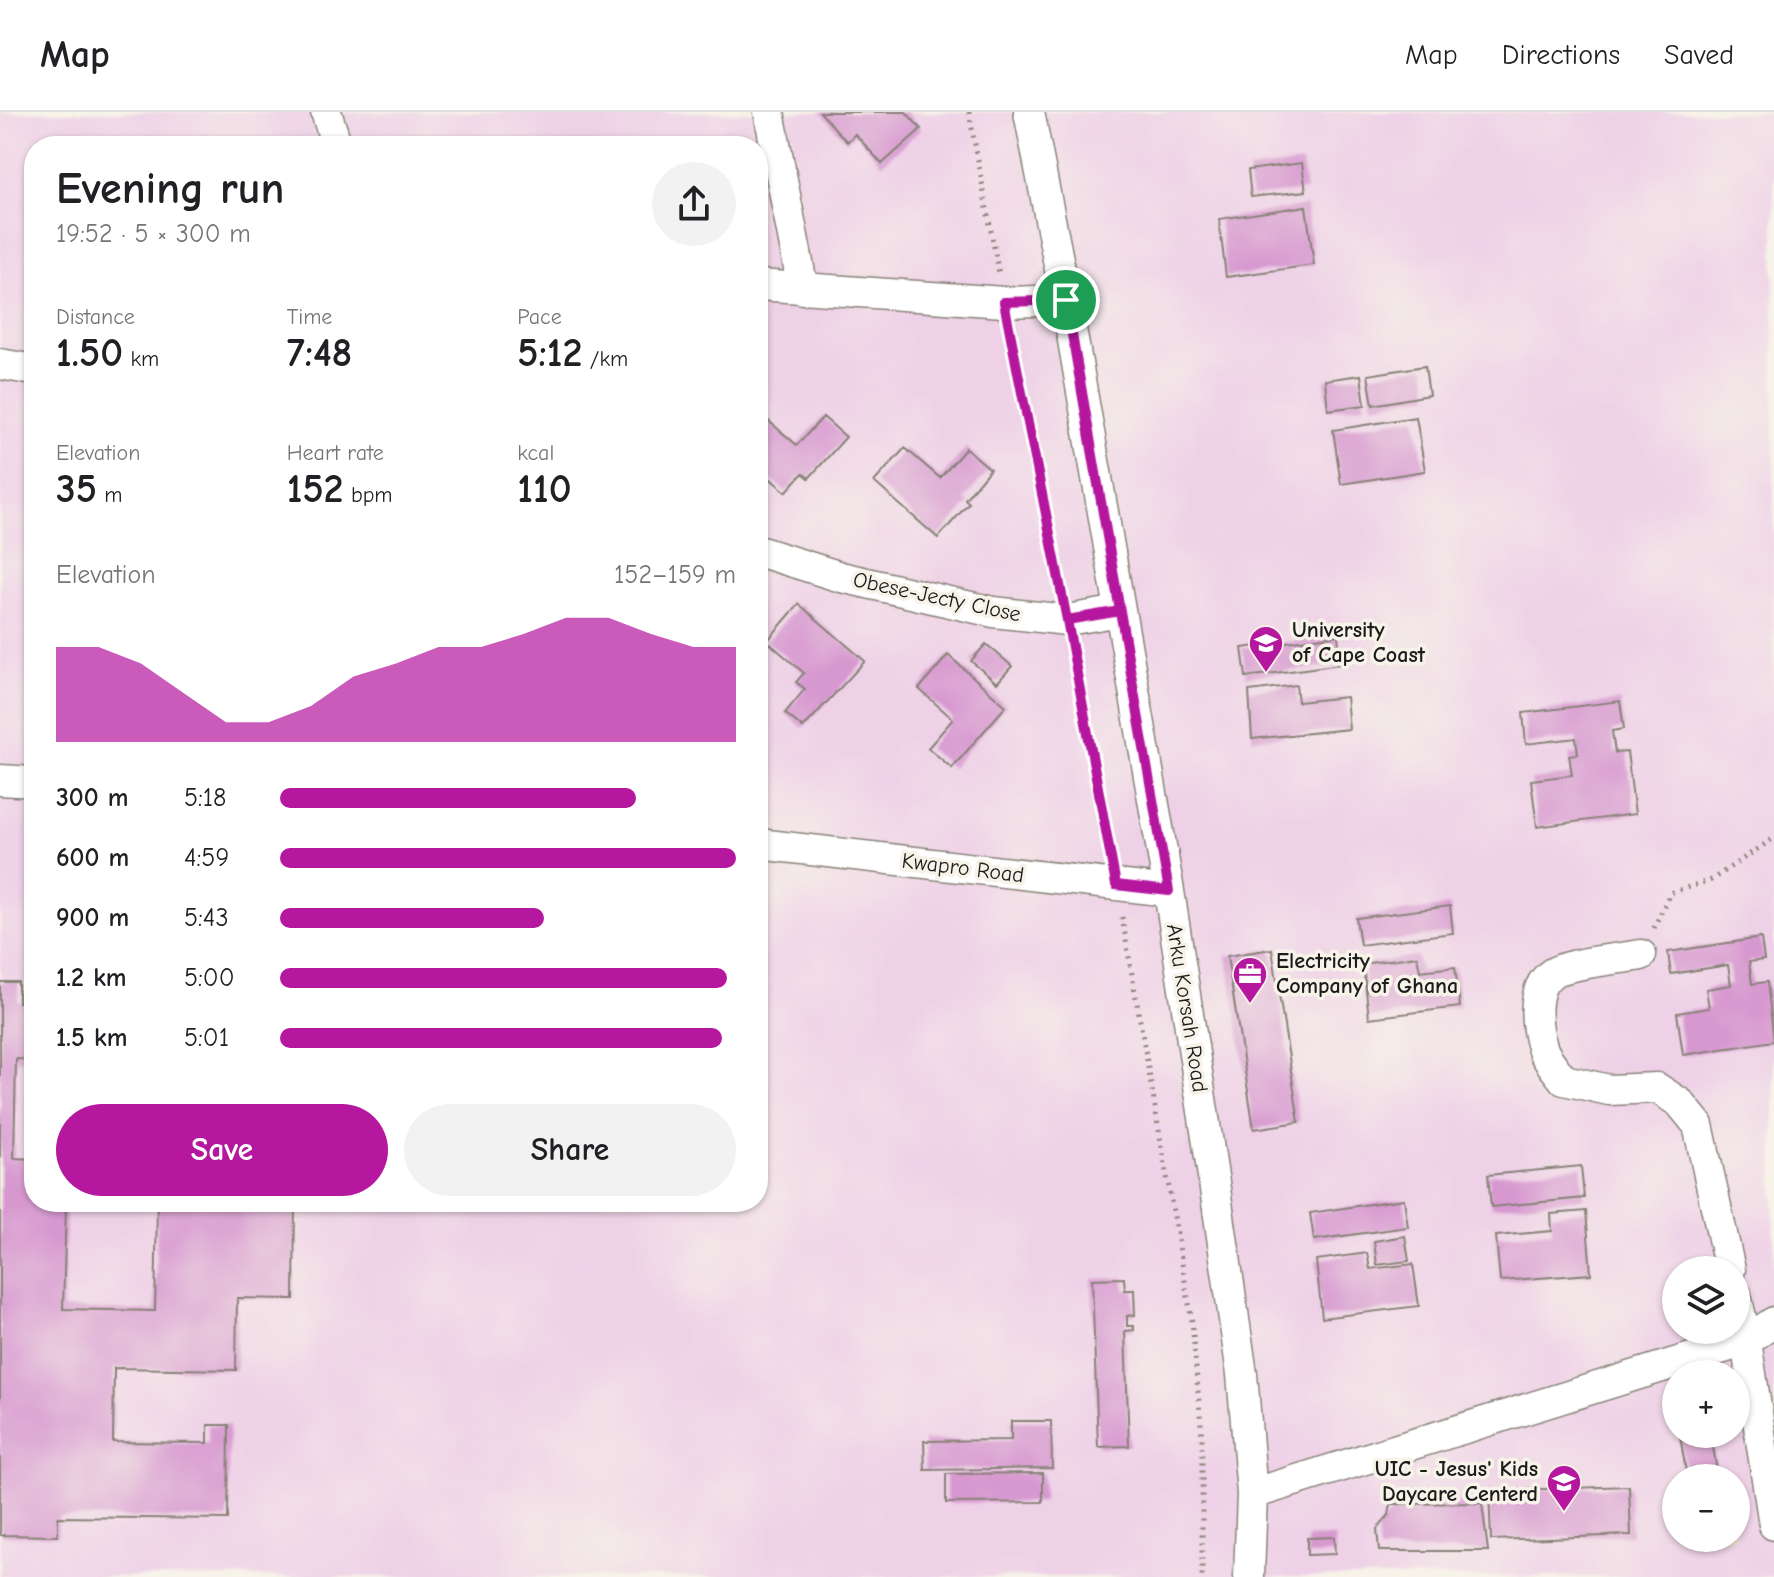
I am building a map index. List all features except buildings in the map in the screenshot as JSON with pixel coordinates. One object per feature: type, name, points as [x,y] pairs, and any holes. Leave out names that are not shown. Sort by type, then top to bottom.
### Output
[{"type":"street","points":[[326,112],[334,136]]},
{"type":"street","points":[[769,112],[803,289]]},
{"type":"street","name":"Arku Korsah Road","points":[[1029,112],[1066,300],[1169,891],[1242,1374],[1252,1494],[1249,1577]]},
{"type":"street","points":[[768,286],[1004,302],[1066,300]]},
{"type":"street","points":[[0,364],[24,368]]},
{"type":"street","name":"Obese-Jecty Close","points":[[768,554],[890,589],[993,612],[1067,620],[1120,611]]},
{"type":"street","points":[[0,780],[24,781]]},
{"type":"street","name":"Kwapro Road","points":[[768,845],[1169,891]]},
{"type":"street","points":[[1646,946],[1552,973],[1541,984],[1536,1011],[1543,1051],[1564,1080],[1609,1090],[1657,1088],[1680,1103],[1698,1125],[1727,1256]]},
{"type":"street","points":[[1750,1338],[1774,1322]]},
{"type":"street","points":[[1252,1494],[1736,1344]]},
{"type":"street","points":[[1746,1344],[1774,1525]]},
{"type":"path","points":[[969,112],[1116,885],[1192,1321],[1202,1437],[1202,1577]]},
{"type":"path","points":[[1646,946],[1670,893],[1711,880],[1774,838]]},
{"type":"shaded area","name":"University of Cape Coast","points":[[0,112],[1774,112],[1774,1577],[0,1577]]},
{"type":"place","name":"University of Cape Coast","points":[[1266,674]]},
{"type":"place","name":"Electricity Company of Ghana","points":[[1250,1005]]},
{"type":"place","name":"UIC - Jesus' Kids Daycare Centerd","points":[[1564,1513]]},
{"type":"route","points":[[1066,300],[1004,302],[1067,620],[1120,611],[1169,891],[1116,885],[1067,620],[1120,611],[1066,300]]}]
